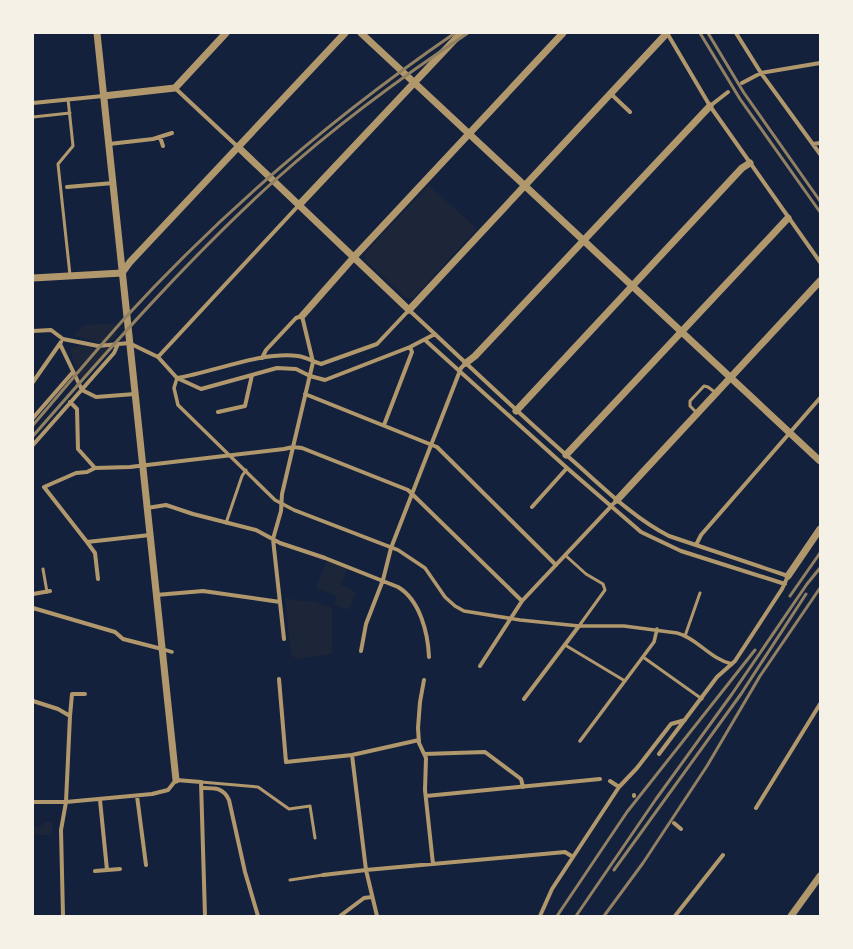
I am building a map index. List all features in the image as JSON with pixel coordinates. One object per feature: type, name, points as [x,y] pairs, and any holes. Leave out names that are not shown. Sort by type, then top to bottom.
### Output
[{"type":"street","points":[[33,802],[66,802],[137,796],[168,790],[176,780],[97,33]]},
{"type":"street","points":[[33,103],[175,88],[226,33]]},
{"type":"street","points":[[33,278],[122,273],[130,262],[345,33]]},
{"type":"street","points":[[361,33],[820,461]]},
{"type":"street","points":[[158,357],[461,33]]},
{"type":"street","points":[[262,358],[266,350],[296,318],[302,316],[354,257],[564,33]]},
{"type":"street","points":[[177,378],[262,358],[285,355],[300,356],[321,364],[377,344],[667,33],[710,106],[820,262]]},
{"type":"street","points":[[736,33],[761,73],[820,154]]},
{"type":"street","points":[[742,83],[761,73],[820,63]]},
{"type":"street","points":[[175,88],[516,411],[616,500],[652,527],[669,536],[788,576]]},
{"type":"street","points":[[361,651],[366,624],[383,580],[392,548],[460,372],[466,363],[475,356],[710,106],[728,92]]},
{"type":"street","points":[[611,94],[630,112]]},
{"type":"street","points":[[109,144],[160,137],[172,133]]},
{"type":"street","points":[[160,137],[163,146]]},
{"type":"street","points":[[813,144],[820,143]]},
{"type":"street","points":[[516,411],[742,168],[750,163]]},
{"type":"street","points":[[67,187],[113,183]]},
{"type":"street","points":[[566,455],[788,218]]},
{"type":"street","points":[[480,666],[522,601],[820,281]]},
{"type":"street","points":[[284,639],[273,539],[281,511],[280,504],[313,362],[302,316]]},
{"type":"street","points":[[33,331],[51,330],[63,339],[98,346],[129,343],[158,357],[177,378],[201,388],[277,368],[296,369],[310,376],[325,380],[410,347],[435,334]]},
{"type":"street","points":[[33,382],[63,339]]},
{"type":"street","points":[[425,340],[610,507],[641,532],[681,551],[784,584]]},
{"type":"street","points":[[60,344],[82,390],[96,397],[135,394]]},
{"type":"street","points":[[33,444],[114,353],[118,344]]},
{"type":"street","points":[[384,425],[412,352],[410,347]]},
{"type":"street","points":[[33,418],[73,372]]},
{"type":"street","points":[[218,412],[245,406],[252,375]]},
{"type":"street","points":[[177,378],[174,388],[178,405],[280,504],[392,548],[425,568],[445,596],[455,606],[464,612],[510,619],[579,626],[624,626],[657,629],[684,635],[706,652],[730,664]]},
{"type":"street","points":[[305,394],[432,444],[556,564]]},
{"type":"street","points":[[696,545],[701,535],[820,398]]},
{"type":"street","points":[[70,402],[77,409],[78,449],[95,468]]},
{"type":"street","points":[[98,579],[94,553],[44,487],[76,473],[87,472],[95,468],[143,465],[231,456],[293,447],[302,448],[369,474],[412,494],[522,601]]},
{"type":"street","points":[[532,507],[567,468]]},
{"type":"street","points":[[147,508],[166,505],[193,514],[256,530],[273,539],[383,580],[408,593],[422,620],[429,641],[429,657]]},
{"type":"street","points":[[659,754],[717,677],[730,664],[736,661],[788,576],[820,529]]},
{"type":"street","points":[[87,542],[150,535]]},
{"type":"street","points":[[156,595],[202,590],[280,602]]},
{"type":"street","points":[[33,594],[49,592]]},
{"type":"street","points":[[33,608],[115,632],[123,639],[172,652]]},
{"type":"street","points":[[524,699],[579,626]]},
{"type":"street","points":[[580,741],[654,642],[657,629]]},
{"type":"street","points":[[279,679],[286,762],[352,755],[419,740]]},
{"type":"street","points":[[424,680],[420,702],[419,740],[426,758],[426,796],[433,864]]},
{"type":"street","points":[[63,916],[61,830],[66,802],[72,694],[85,694]]},
{"type":"street","points":[[33,701],[58,709],[70,716]]},
{"type":"street","points":[[756,808],[820,704]]},
{"type":"street","points":[[540,916],[552,889],[619,787],[637,768],[671,724],[685,720]]},
{"type":"street","points":[[424,754],[485,752],[521,779],[523,787]]},
{"type":"street","points":[[352,755],[366,870],[377,916]]},
{"type":"street","points":[[426,796],[600,779]]},
{"type":"street","points":[[176,780],[201,782],[205,916]]},
{"type":"street","points":[[610,781],[619,787]]},
{"type":"street","points":[[201,788],[220,789],[226,793],[229,800],[245,872],[258,916]]},
{"type":"street","points":[[137,796],[146,865]]},
{"type":"street","points":[[100,800],[108,870]]},
{"type":"street","points":[[674,823],[681,829]]},
{"type":"street","points":[[323,875],[565,852],[573,857]]},
{"type":"street","points":[[674,916],[723,855]]},
{"type":"street","points":[[95,871],[120,869]]},
{"type":"street","points":[[790,916],[820,876]]},
{"type":"street","points":[[340,916],[364,898],[372,897]]},
{"type":"lane","points":[[68,99],[73,146],[58,164],[70,277]]},
{"type":"lane","points":[[33,117],[70,113]]},
{"type":"lane","points":[[697,413],[690,406],[691,399],[704,386],[716,393]]},
{"type":"lane","points":[[226,522],[242,476],[246,470]]},
{"type":"lane","points":[[565,555],[586,574],[603,584],[605,590],[579,626]]},
{"type":"lane","points":[[43,569],[49,592]]},
{"type":"lane","points":[[684,635],[700,593]]},
{"type":"lane","points":[[564,645],[624,681]]},
{"type":"lane","points":[[643,657],[702,698]]},
{"type":"lane","points":[[201,782],[258,787],[289,809],[310,806],[315,838]]},
{"type":"lane","points":[[290,880],[323,875]]},
{"type":"shaded area","points":[[429,185],[477,229],[413,298],[406,298],[365,260],[365,253]]},
{"type":"shaded area","points":[[115,323],[116,336],[111,341],[97,342],[74,335],[85,325]]},
{"type":"shaded area","points":[[81,345],[96,349],[109,348],[110,351],[84,379],[79,376],[70,351],[72,348]]},
{"type":"shaded area","points":[[327,561],[347,569],[341,585],[356,592],[349,610],[334,605],[337,596],[316,588]]},
{"type":"shaded area","points":[[285,598],[307,602],[309,600],[332,608],[332,654],[297,659],[291,655]]},
{"type":"shaded area","points":[[43,822],[53,822],[52,835],[34,835],[34,827],[43,826]]},
{"type":"railway","points":[[33,425],[124,319],[200,240],[323,131],[455,33]]},
{"type":"railway","points":[[33,436],[120,337],[180,273],[274,181],[344,122],[417,68],[468,33]]},
{"type":"railway","points":[[700,33],[740,99],[820,212]]},
{"type":"railway","points":[[708,33],[744,93],[820,201]]},
{"type":"railway","points":[[790,596],[820,553]]},
{"type":"railway","points":[[576,916],[656,799],[732,694],[807,584],[820,568]]},
{"type":"railway","points":[[604,916],[643,863],[707,766],[760,676],[820,588]]},
{"type":"railway","points":[[614,870],[741,694],[806,594]]},
{"type":"railway","points":[[557,916],[627,812],[755,650]]}]
